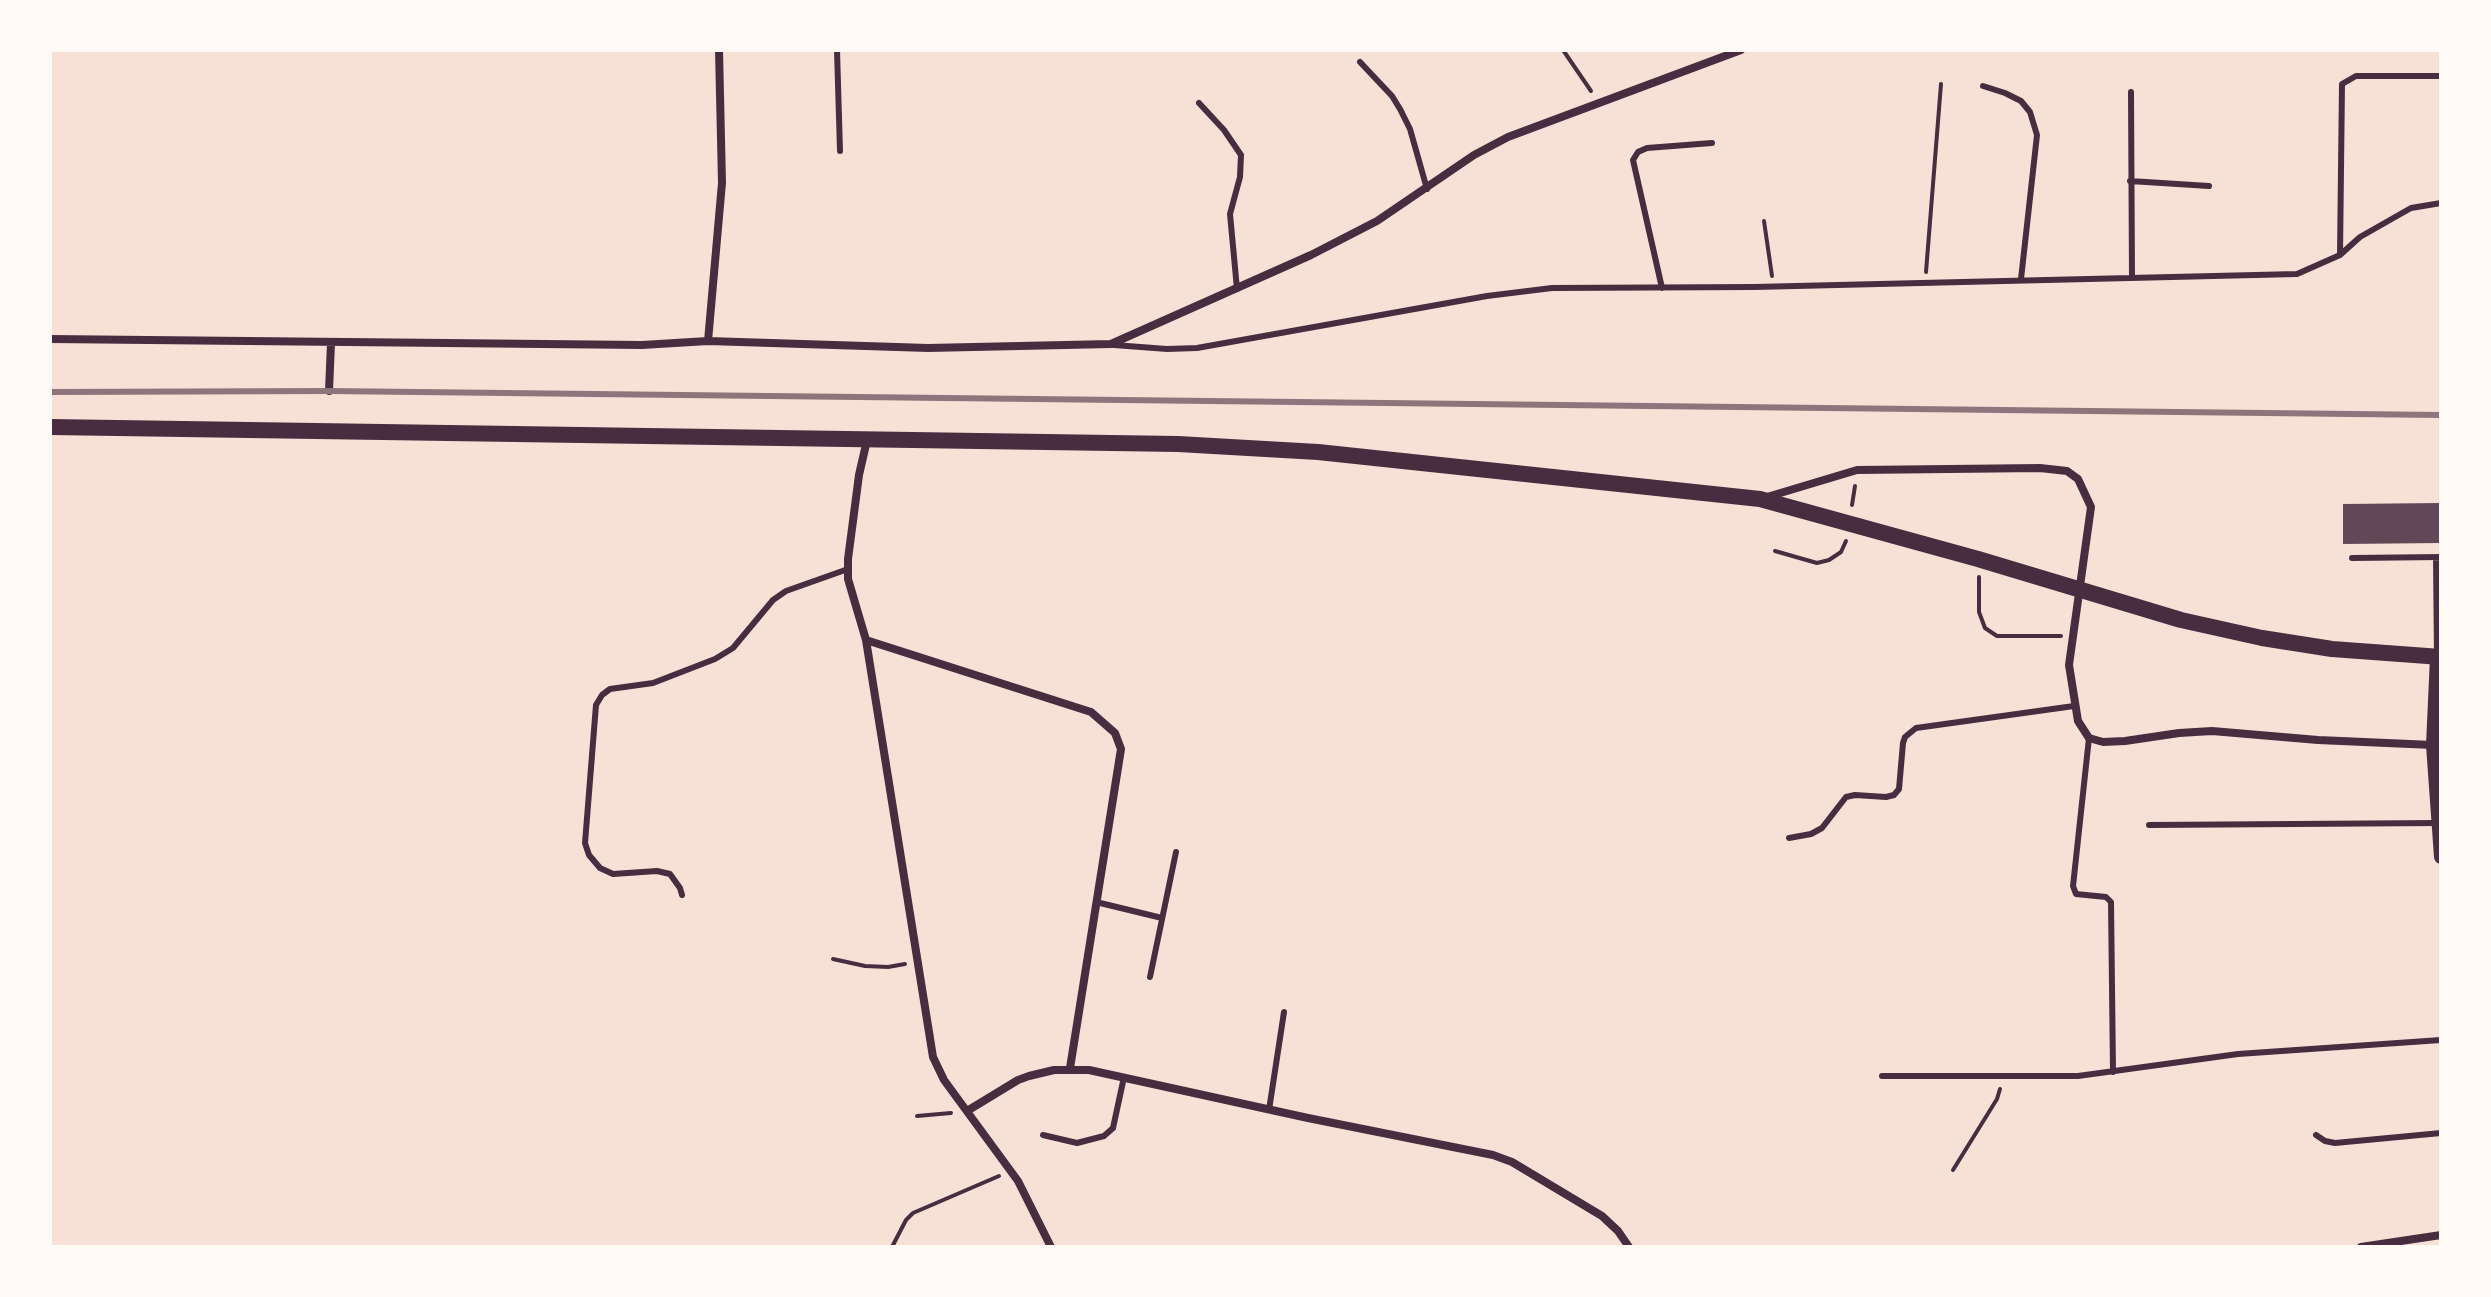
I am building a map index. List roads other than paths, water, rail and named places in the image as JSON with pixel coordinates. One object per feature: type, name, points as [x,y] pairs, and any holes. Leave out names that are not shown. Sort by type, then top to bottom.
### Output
[{"type":"main road","points":[[50,427],[1178,444],[1318,452],[1760,499],[1978,559],[2181,620],[2332,649],[2439,657]]},
{"type":"street","points":[[708,341],[722,183],[719,50]]},
{"type":"street","points":[[50,339],[642,345],[708,341],[928,348],[1111,344],[1338,242],[1377,221],[1474,155],[1508,137],[1741,50]]},
{"type":"street","points":[[329,391],[331,343]]},
{"type":"street","points":[[867,439],[859,475],[848,569],[852,598],[866,640],[933,1057],[944,1080],[1010,1171],[1051,1247]]},
{"type":"street","points":[[1760,499],[1857,470],[2040,468],[2067,471],[2078,479],[2091,507],[2069,665],[2078,721],[2089,738],[2103,742],[2125,741],[2212,731],[2433,745]]},
{"type":"street","points":[[866,640],[1091,712],[1115,733],[1121,749],[1070,1068]]},
{"type":"street","points":[[2439,657],[2433,745],[2441,857]]},
{"type":"street","points":[[967,1111],[1018,1080],[1043,1071],[1070,1068],[1124,1077],[1493,1155],[1512,1162],[1602,1216],[1629,1247]]},
{"type":"street","points":[[2361,1247],[2441,1235]]},
{"type":"lane","points":[[837,50],[840,151]]},
{"type":"lane","points":[[1360,62],[1400,109],[1410,129],[1427,189]]},
{"type":"lane","points":[[2340,255],[2342,84],[2356,76],[2441,76]]},
{"type":"lane","points":[[1983,86],[2021,101],[2030,112],[2037,135],[2021,279]]},
{"type":"lane","points":[[2131,92],[2132,278]]},
{"type":"lane","points":[[1199,103],[1224,130],[1241,155],[1240,177],[1230,214],[1237,289]]},
{"type":"lane","points":[[1662,288],[1633,160],[1638,152],[1647,148],[1712,143]]},
{"type":"lane","points":[[2130,181],[2209,186]]},
{"type":"lane","points":[[1111,344],[1197,348],[1487,296],[1552,288],[2297,274],[2340,255],[2360,237],[2411,208],[2441,203]]},
{"type":"lane","points":[[2352,558],[2438,558],[2439,657]]},
{"type":"lane","points":[[682,895],[670,874],[657,871],[613,874],[600,868],[589,855],[585,843],[596,705],[610,689],[653,683],[715,659],[733,648],[773,600],[786,591],[848,569]]},
{"type":"lane","points":[[1789,838],[1811,834],[1822,828],[1846,797],[1894,795],[1899,789],[1903,743],[1905,737],[1916,728],[2074,706]]},
{"type":"lane","points":[[2089,738],[2073,886],[2076,894],[2106,897],[2111,902],[2113,1072]]},
{"type":"lane","points":[[2149,825],[2438,823]]},
{"type":"lane","points":[[1150,977],[1176,852]]},
{"type":"lane","points":[[1096,902],[1162,918]]},
{"type":"lane","points":[[1269,1110],[1284,1012]]},
{"type":"lane","points":[[1882,1076],[2078,1076],[2238,1054],[2441,1040]]},
{"type":"lane","points":[[1043,1135],[1077,1143],[1104,1136],[1113,1128],[1124,1077]]},
{"type":"lane","points":[[2316,1135],[2335,1143],[2441,1133]]},
{"type":"railway","points":[[50,392],[329,391],[2441,415]]}]
